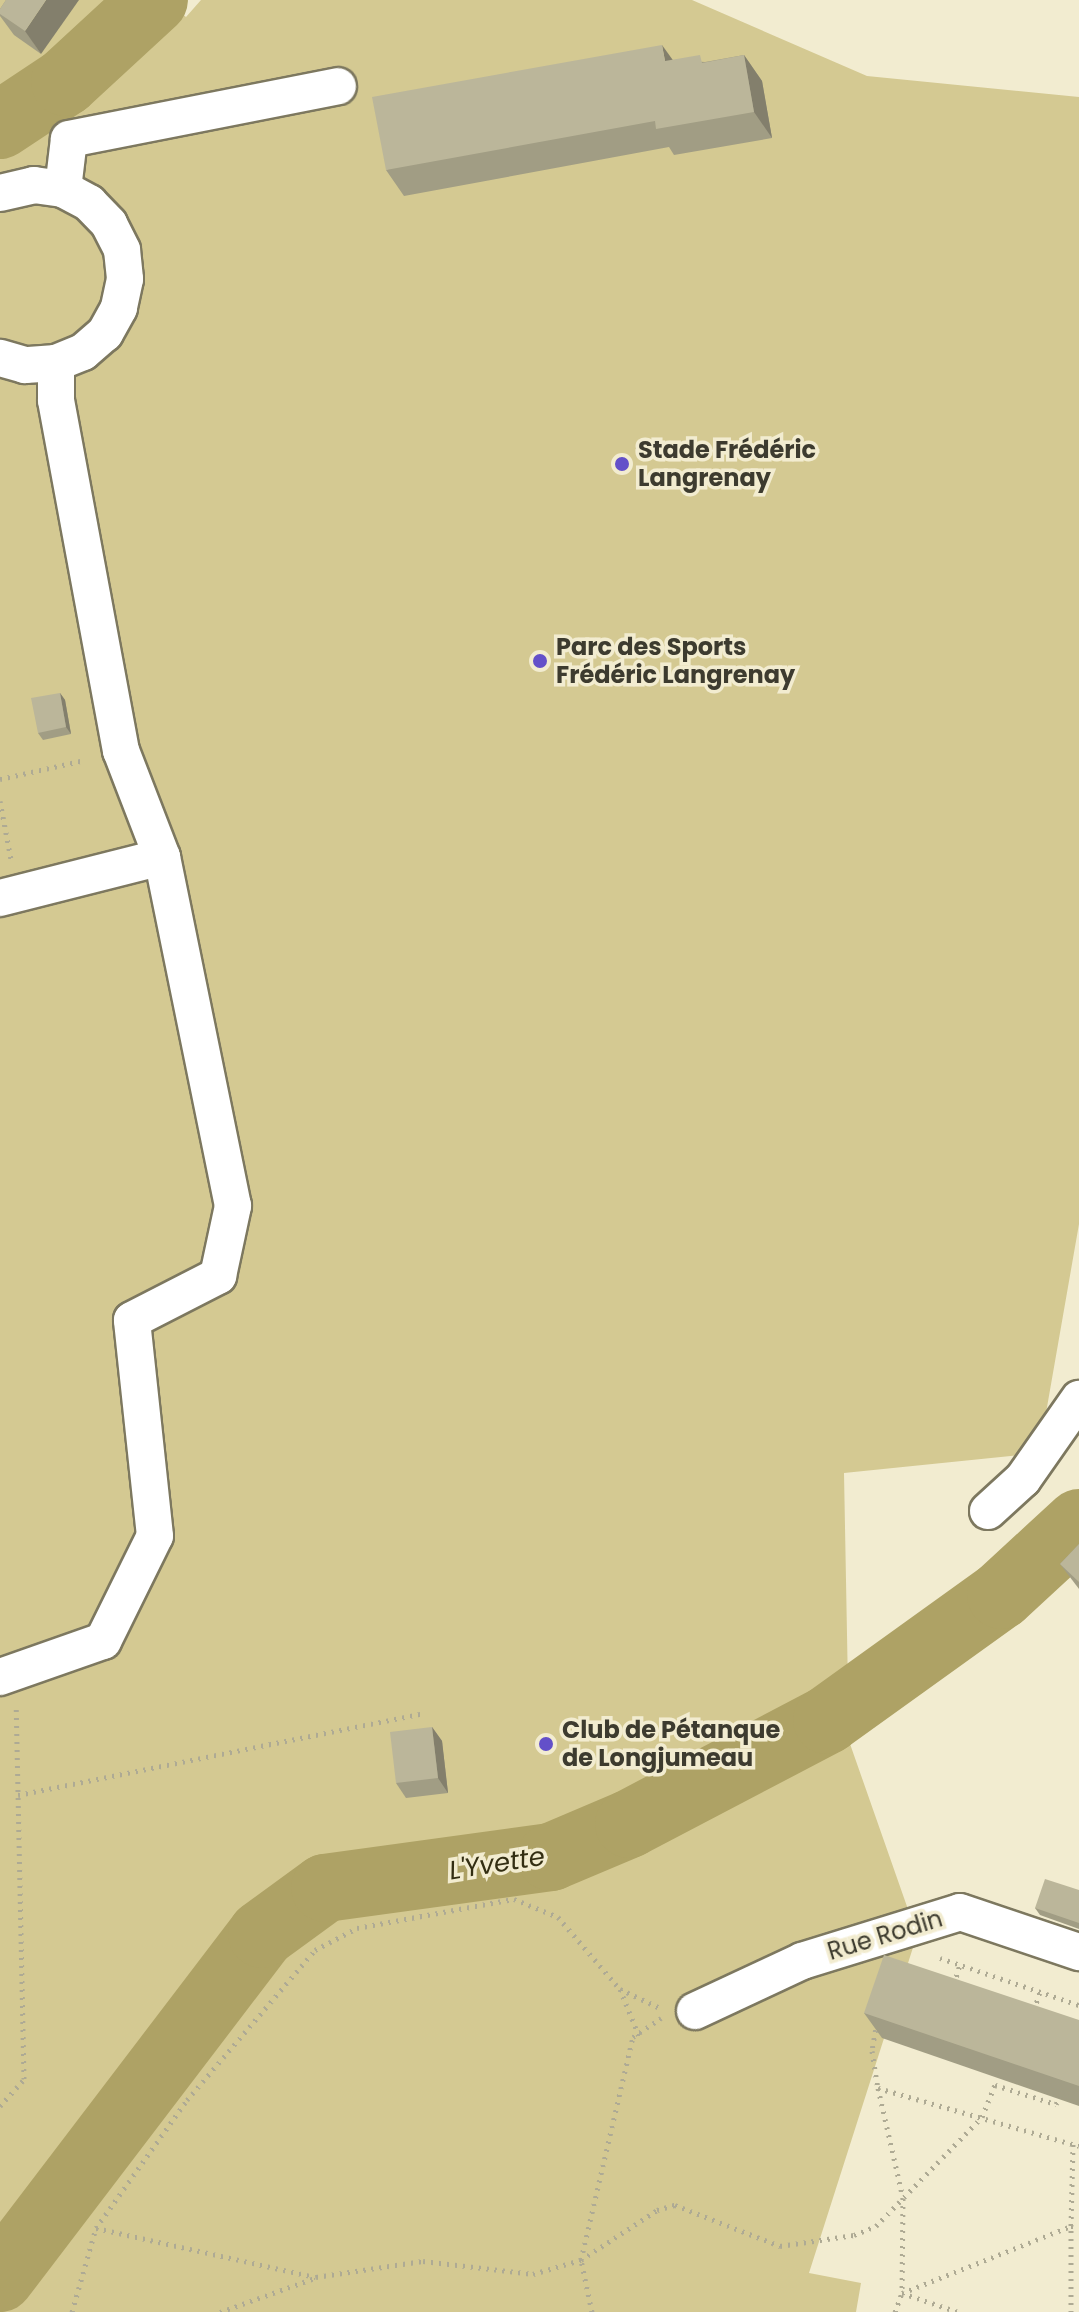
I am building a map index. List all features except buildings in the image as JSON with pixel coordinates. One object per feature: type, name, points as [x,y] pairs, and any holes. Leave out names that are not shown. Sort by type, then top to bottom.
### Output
[{"type":"street","points":[[63,189],[69,139],[338,86]]},
{"type":"street","points":[[0,193],[34,185],[63,189],[89,203],[109,224],[122,250],[125,279],[119,308],[105,333],[83,352],[56,363],[25,365],[0,358]]},
{"type":"street","points":[[8,1676],[103,1641],[155,1536],[132,1320],[218,1276],[233,1206],[162,857],[121,751],[56,400],[56,363]]},
{"type":"street","points":[[9,896],[162,857]]},
{"type":"street","points":[[988,1511],[1023,1479],[1079,1399]]},
{"type":"street","name":"Rue Rodin","points":[[695,2011],[802,1961],[960,1912],[1079,1952]]},
{"type":"path","points":[[0,779],[121,751]]},
{"type":"path","points":[[0,801],[9,896]]},
{"type":"path","points":[[0,2106],[24,2079],[18,1795],[8,1676]]},
{"type":"path","points":[[18,1795],[423,1713]]},
{"type":"path","points":[[72,2312],[96,2228],[187,2100],[315,1950],[357,1928],[514,1899],[558,1917],[620,1989],[639,2036]]},
{"type":"path","points":[[928,1954],[1079,2005]]},
{"type":"path","points":[[950,1997],[960,1964]]},
{"type":"path","points":[[592,2312],[581,2260],[633,2037],[639,2036],[668,2012],[620,1989]]},
{"type":"path","points":[[1029,2023],[1040,1992]]},
{"type":"path","points":[[879,2010],[872,2051],[903,2198],[902,2293],[895,2312]]},
{"type":"path","points":[[220,2312],[316,2277],[423,2261],[533,2274],[581,2260],[657,2210],[675,2205],[780,2246],[854,2235],[876,2226],[982,2117],[995,2085],[1056,2104],[1059,2099]]},
{"type":"path","points":[[878,2088],[1076,2145],[1071,2226],[1071,2312]]},
{"type":"path","points":[[902,2293],[1071,2226],[1079,2226]]},
{"type":"path","points":[[96,2228],[316,2277]]},
{"type":"path","points":[[902,2293],[958,2312]]},
{"type":"shaded area","name":"Parc des Sports Frédéric Langrenay","points":[[0,0],[166,0],[186,17],[201,0],[692,0],[867,76],[1079,97],[1079,1224],[1039,1453],[844,1473],[849,1741],[917,1935],[809,2273],[861,2283],[856,2312],[0,2312]]},
{"type":"waterway","points":[[0,125],[65,82],[154,0]]},
{"type":"waterway","name":"L'Yvette","points":[[0,2278],[262,1934],[325,1888],[551,1857],[629,1824],[827,1720],[1001,1595],[1079,1523]]},
{"type":"place","name":"Stade Frédéric Langrenay","points":[[622,464]]},
{"type":"place","name":"Parc des Sports Frédéric Langrenay","points":[[540,661]]},
{"type":"place","name":"Club de Pétanque de Longjumeau","points":[[546,1744]]}]
